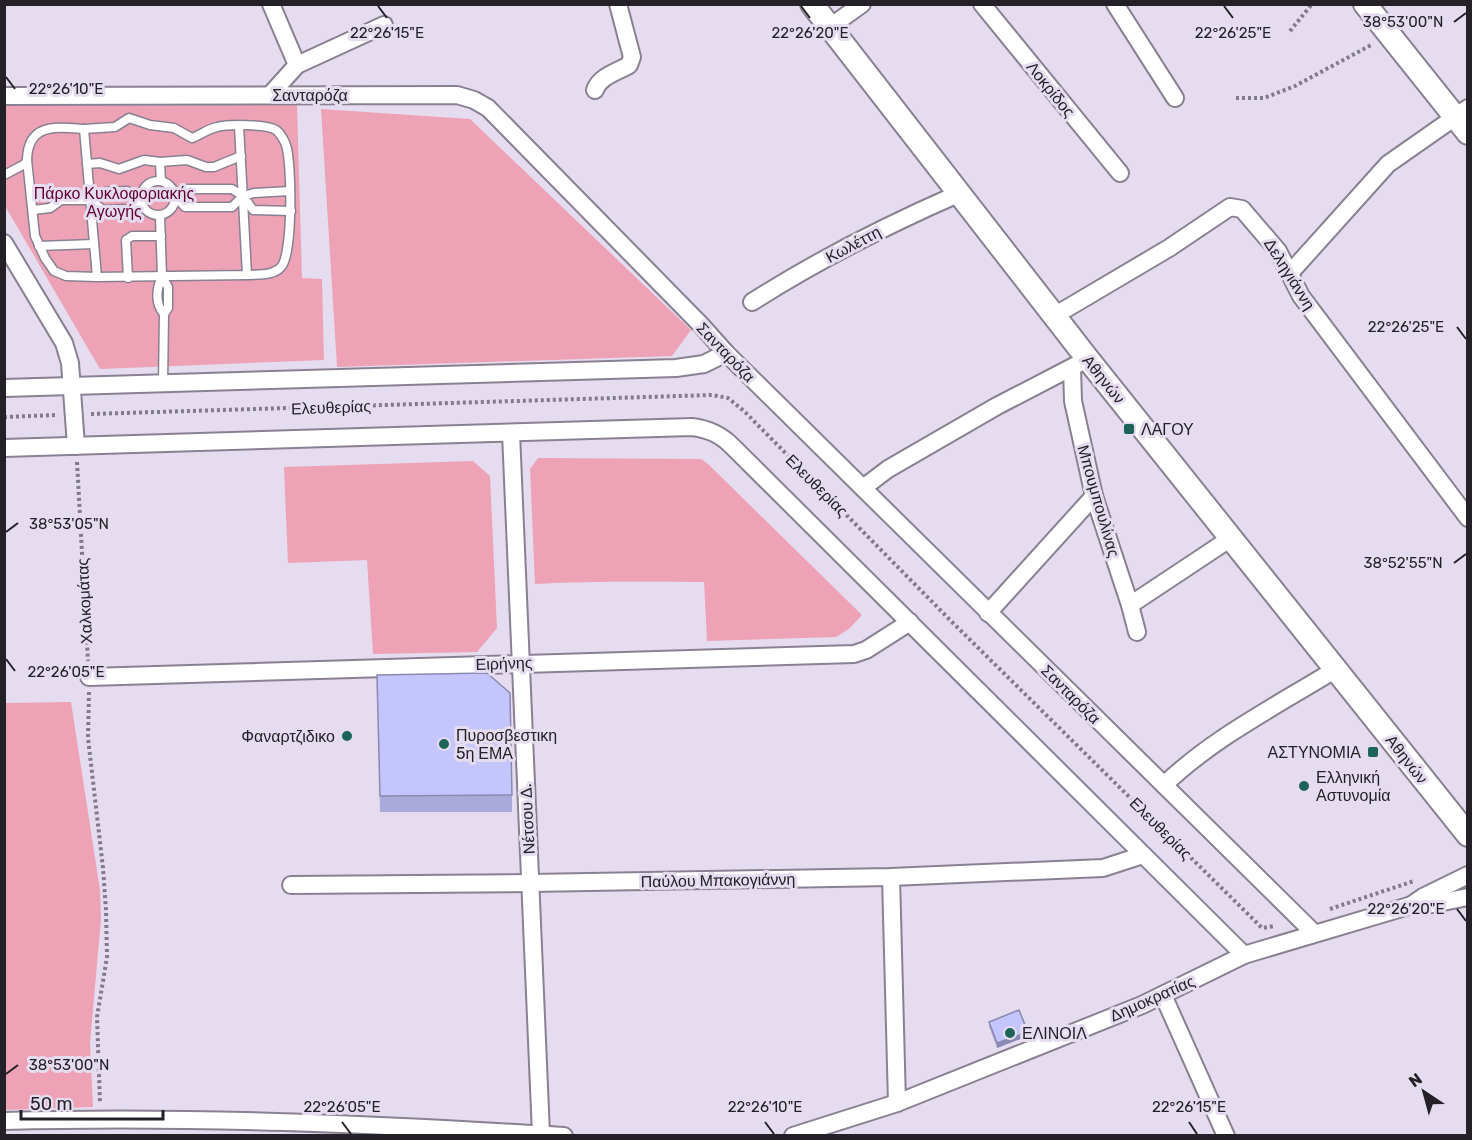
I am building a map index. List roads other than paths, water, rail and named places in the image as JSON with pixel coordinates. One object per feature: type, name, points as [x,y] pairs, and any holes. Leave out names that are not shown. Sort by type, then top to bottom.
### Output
[{"type":"main road","name":"Αθηνών","points":[[812,4],[1053,316],[1079,363],[1232,538],[1467,835]]},
{"type":"main road","points":[[1365,4],[1388,35],[1463,119]]},
{"type":"street","points":[[271,4],[297,65]]},
{"type":"street","points":[[595,90],[602,79],[629,64],[632,57],[618,4]]},
{"type":"street","points":[[830,27],[862,4]]},
{"type":"street","name":"Λοκρίδος","points":[[982,4],[1120,173]]},
{"type":"street","points":[[1115,4],[1175,98]]},
{"type":"street","points":[[270,95],[297,65],[384,25]]},
{"type":"street","name":"Σανταρόζα","points":[[4,96],[457,95],[474,100],[488,108],[726,353],[1314,933]]},
{"type":"street","points":[[1290,273],[1388,164],[1463,119]]},
{"type":"street","name":"Κωλέττη","points":[[752,302],[789,278],[856,241],[958,194]]},
{"type":"street","name":"Δεληγιάννη","points":[[1053,316],[1169,248],[1230,207],[1242,209],[1278,250],[1301,296],[1467,518]]},
{"type":"street","points":[[4,243],[64,343],[70,363],[76,446]]},
{"type":"street","name":"Ελευθερίας","points":[[4,388],[676,368],[704,364],[726,353]]},
{"type":"street","points":[[863,488],[888,469],[997,406],[1079,363]]},
{"type":"street","name":"Μπουμπουλίνας","points":[[1079,363],[1073,401],[1094,496],[1137,632]]},
{"type":"street","name":"Ελευθερίας","points":[[4,448],[692,427],[715,432],[732,446],[1244,955]]},
{"type":"street","name":"Νέτσου Δ.","points":[[511,432],[541,1134]]},
{"type":"street","points":[[988,613],[1094,496]]},
{"type":"street","points":[[1130,605],[1232,538]]},
{"type":"street","name":"Ειρήνης","points":[[88,677],[854,654],[866,650],[910,622]]},
{"type":"street","points":[[1164,785],[1192,760],[1219,741],[1336,669]]},
{"type":"street","name":"Παύλου Μπακογιάννη","points":[[291,885],[530,884],[891,877],[1103,868],[1143,855]]},
{"type":"street","name":"Δημοκρατίας","points":[[1412,905],[1467,875]]},
{"type":"street","points":[[891,877],[897,1103]]},
{"type":"street","name":"Δημοκρατίας","points":[[793,1136],[824,1131],[897,1103],[1163,994],[1244,955],[1412,905],[1433,904],[1467,897]]},
{"type":"street","points":[[1163,994],[1226,1136]]},
{"type":"street","points":[[4,1121],[101,1118],[275,1122],[564,1136]]},
{"type":"lane","points":[[129,118],[150,125],[174,128],[192,138],[215,127],[239,126],[275,129],[287,147],[291,211],[286,261],[273,273],[128,278],[66,276],[54,271],[35,236],[27,149],[31,138],[38,132],[115,126],[129,118]]},
{"type":"lane","points":[[239,126],[247,275]]},
{"type":"lane","points":[[84,129],[97,277]]},
{"type":"lane","points":[[87,164],[100,164],[119,169],[128,168],[135,162],[144,160],[160,162],[187,160],[206,167],[214,167],[241,156]]},
{"type":"lane","points":[[4,175],[27,160]]},
{"type":"lane","points":[[160,162],[161,181]]},
{"type":"lane","points":[[90,200],[103,210],[130,208],[140,199],[146,186],[156,181],[170,185],[175,196],[185,207],[232,207],[243,196],[290,190]]},
{"type":"lane","points":[[33,210],[50,208],[61,200],[90,200],[105,192],[127,191],[140,199],[148,212],[160,216],[170,210],[175,196],[186,189],[232,189],[243,196],[253,210],[291,211]]},
{"type":"lane","points":[[32,192],[51,192],[61,200]]},
{"type":"lane","points":[[160,216],[162,277],[168,287],[168,308],[164,314],[163,383]]},
{"type":"lane","points":[[128,278],[126,240],[132,236],[161,236]]},
{"type":"lane","points":[[39,246],[94,244]]},
{"type":"place","name":"ΛΑΓΟΥ","points":[[1129,429]]},
{"type":"place","name":"Φαναρτζιδικο","points":[[347,736]]},
{"type":"place","name":"Πυροσβεστικη 5η ΕΜΑ","points":[[444,744]]},
{"type":"place","name":"ΑΣΤΥΝΟΜΙΑ","points":[[1373,752]]},
{"type":"place","name":"Ελληνική Αστυνομία","points":[[1304,786]]},
{"type":"place","name":"ΕΛΙΝΟΙΛ","points":[[1010,1033]]},
{"type":"park label","name":"Πάρκο Κυκλοφοριακής Αγωγής","points":[[114,202]]}]
